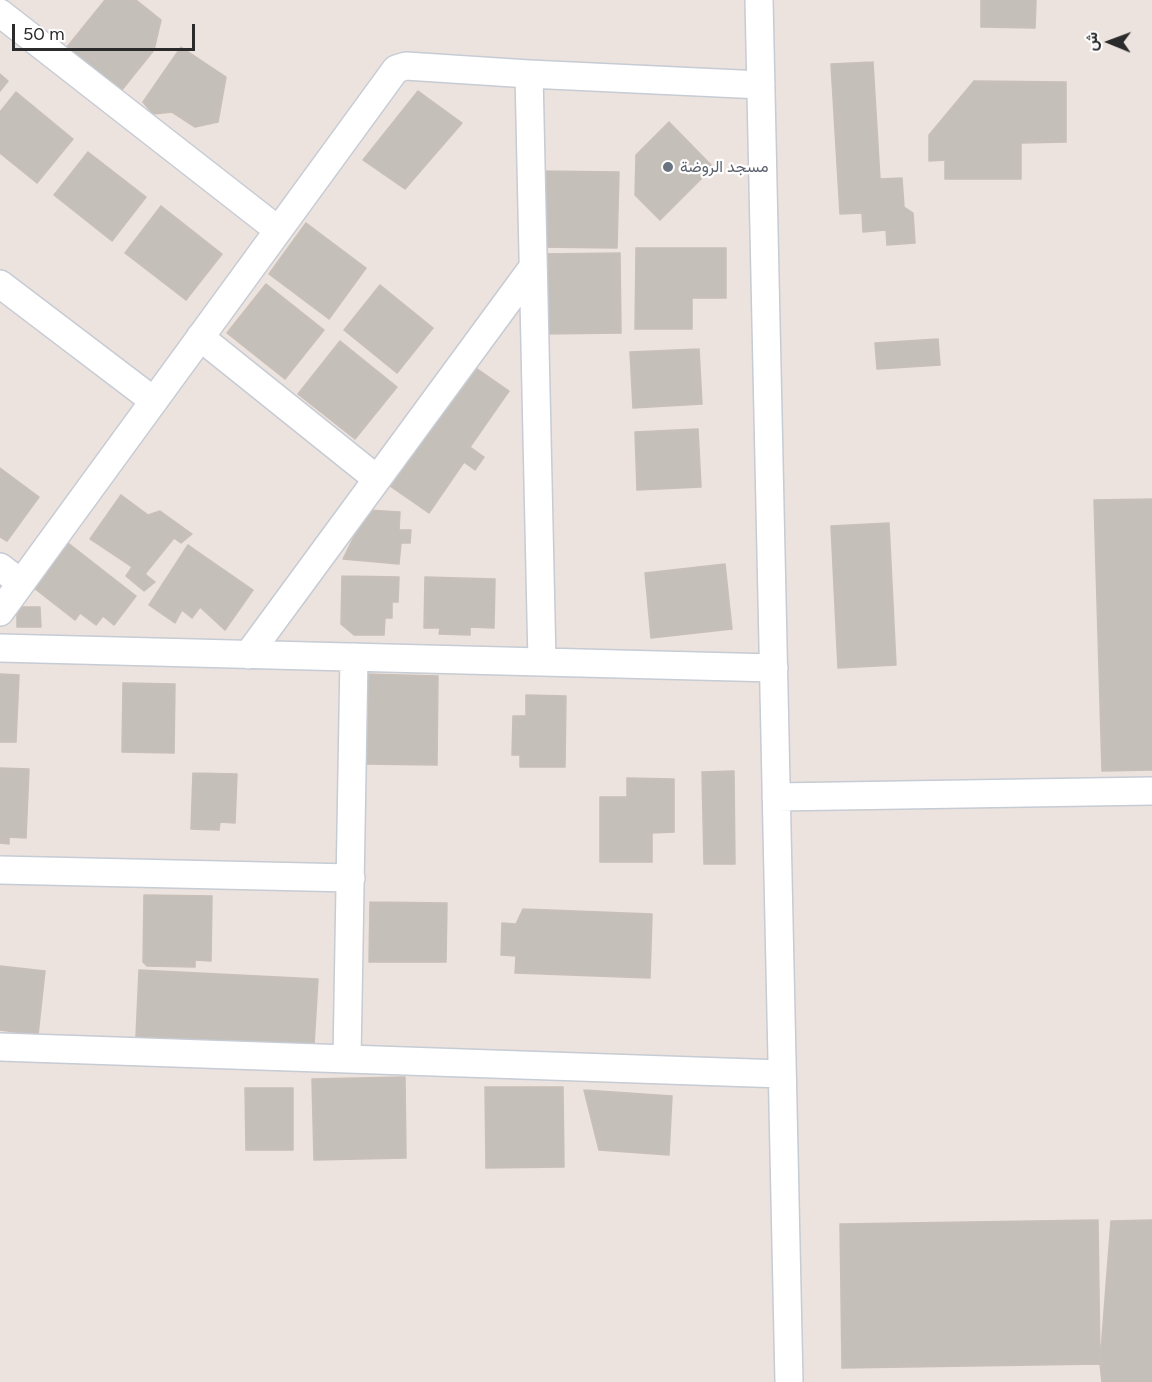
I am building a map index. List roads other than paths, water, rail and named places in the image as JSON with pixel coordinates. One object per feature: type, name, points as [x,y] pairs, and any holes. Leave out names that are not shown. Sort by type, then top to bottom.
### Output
[{"type":"street","points":[[759,0],[789,1382]]},
{"type":"street","points":[[0,13],[278,230]]},
{"type":"street","points":[[0,612],[10,575],[154,401],[396,69],[406,66],[761,85]]},
{"type":"street","points":[[529,74],[542,662]]},
{"type":"street","points":[[248,655],[533,267]]},
{"type":"street","points":[[0,284],[154,401]]},
{"type":"street","points":[[200,338],[377,479]]},
{"type":"street","points":[[0,648],[774,668]]},
{"type":"street","points":[[347,1059],[354,657]]},
{"type":"street","points":[[776,797],[1152,791]]},
{"type":"street","points":[[0,870],[351,878]]},
{"type":"street","points":[[0,1047],[782,1074]]},
{"type":"place","name":"مسجد الروضة","points":[[668,167]]}]
